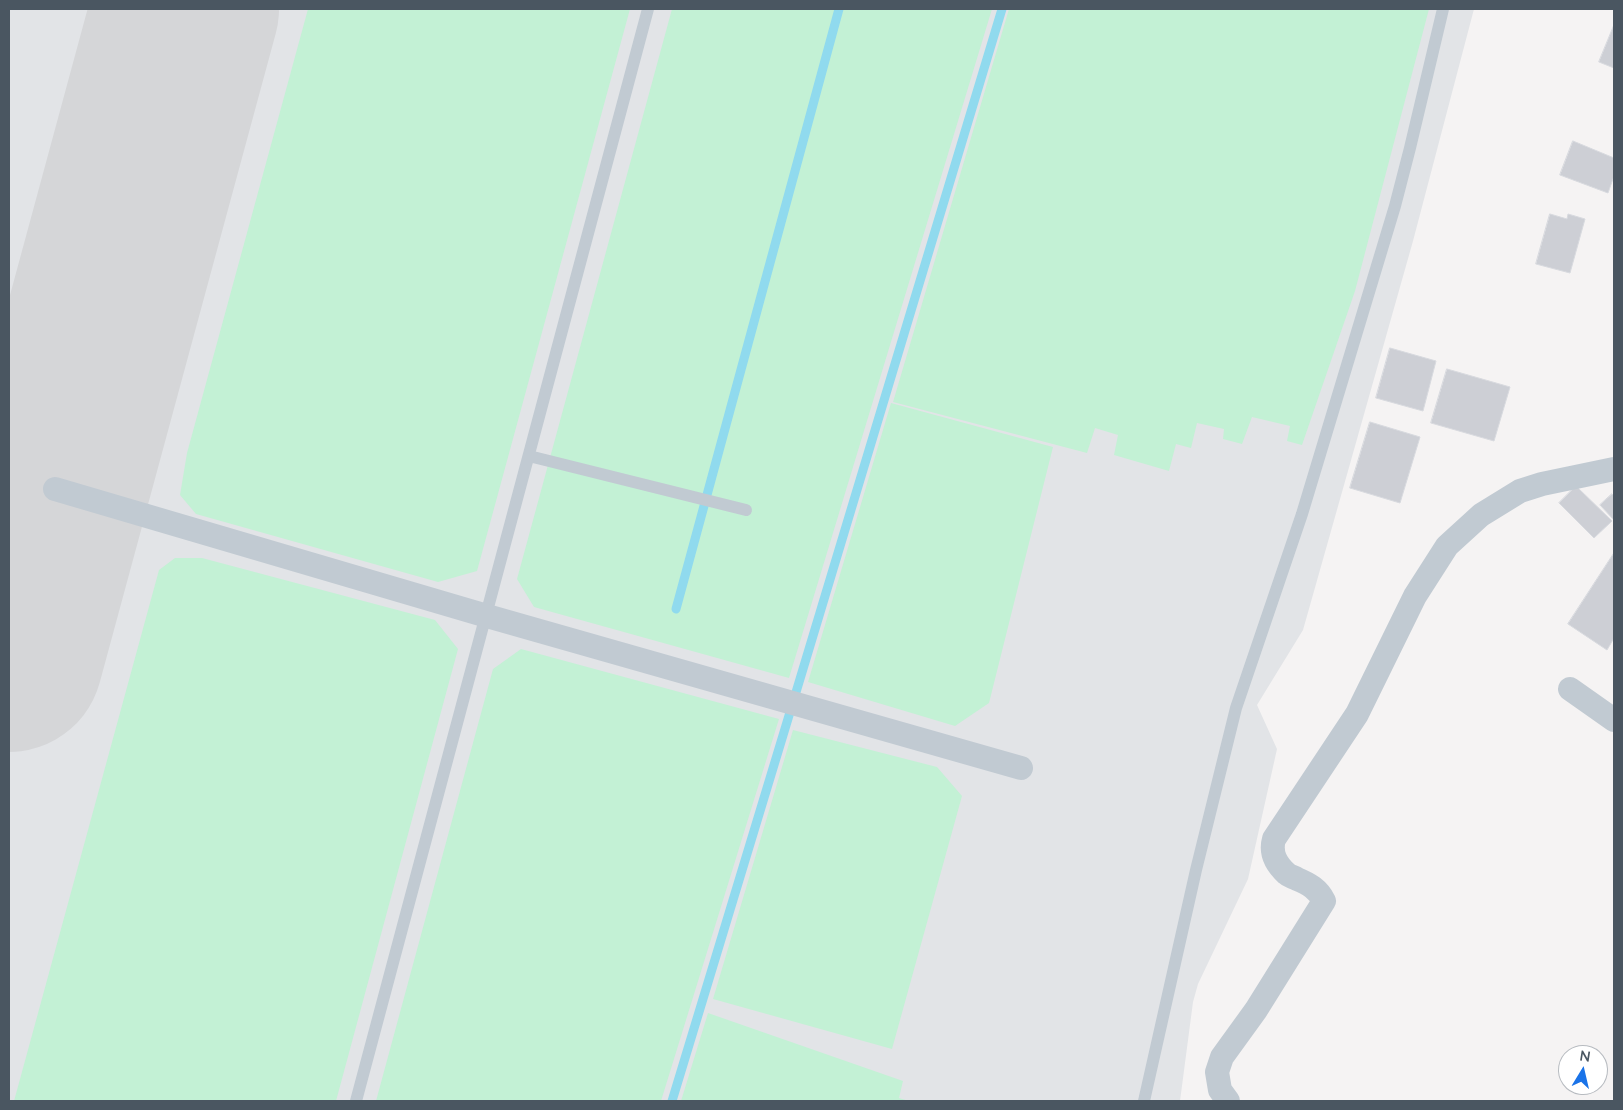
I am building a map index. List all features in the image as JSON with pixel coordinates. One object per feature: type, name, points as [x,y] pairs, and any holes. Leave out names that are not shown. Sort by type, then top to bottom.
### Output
[{"type":"street","points":[[1228,1101],[1220,1090],[1217,1072],[1222,1057],[1256,1010],[1324,901],[1320,892],[1306,882],[1288,875],[1271,849],[1274,839],[1357,714],[1415,596],[1447,546],[1481,515],[1520,491],[1542,484],[1614,468]]},
{"type":"street","points":[[54,489],[487,616],[802,704],[1021,768]]},
{"type":"street","points":[[1570,689],[1614,720]]},
{"type":"lane","points":[[356,1101],[648,9]]},
{"type":"lane","points":[[1144,1101],[1196,870],[1236,708],[1302,514],[1395,206],[1442,9]]},
{"type":"lane","points":[[529,456],[746,510]]},
{"type":"shaded area","points":[[9,9],[1474,9],[1413,241],[1303,630],[1257,705],[1277,749],[1248,879],[1198,984],[1193,1002],[1180,1101],[9,1101]]},
{"type":"green space","points":[[308,9],[630,9],[477,571],[438,582],[196,514],[180,495],[187,453]]},
{"type":"green space","points":[[672,9],[992,9],[789,678],[534,607],[517,579]]},
{"type":"green space","points":[[1009,9],[1429,9],[1355,291],[1302,445],[1287,441],[1290,426],[1252,417],[1242,444],[1223,439],[1224,429],[1197,423],[1191,448],[1176,444],[1169,471],[1114,455],[1118,435],[1095,428],[1087,453],[893,402]]},
{"type":"green space","points":[[891,403],[1053,447],[989,703],[955,726],[808,682]]},
{"type":"green space","points":[[175,558],[202,558],[435,620],[458,649],[336,1101],[14,1101],[159,570]]},
{"type":"green space","points":[[521,649],[779,719],[661,1101],[376,1101],[493,669]]},
{"type":"green space","points":[[793,730],[937,767],[962,796],[892,1049],[713,999]]},
{"type":"green space","points":[[708,1013],[903,1081],[899,1098],[909,1101],[681,1101]]},
{"type":"building","points":[[1614,25],[1614,68],[1599,62]]},
{"type":"building","points":[[1573,141],[1614,158],[1614,176],[1608,193],[1560,175]]},
{"type":"building","points":[[1550,214],[1567,219],[1568,214],[1585,219],[1570,273],[1536,264]]},
{"type":"building","points":[[1390,348],[1436,361],[1423,411],[1376,398]]},
{"type":"building","points":[[1447,369],[1510,387],[1494,441],[1431,423]]},
{"type":"building","points":[[1370,422],[1420,437],[1400,503],[1350,488]]},
{"type":"building","points":[[1576,486],[1612,521],[1594,538],[1559,503]]},
{"type":"building","points":[[1612,494],[1614,496],[1614,520],[1600,505]]},
{"type":"building","points":[[1614,553],[1614,638],[1607,650],[1568,624]]},
{"type":"waterway","points":[[676,609],[839,9]]},
{"type":"waterway","points":[[672,1101],[1002,9]]},
{"type":"runway","points":[[9,658],[185,9]]}]
